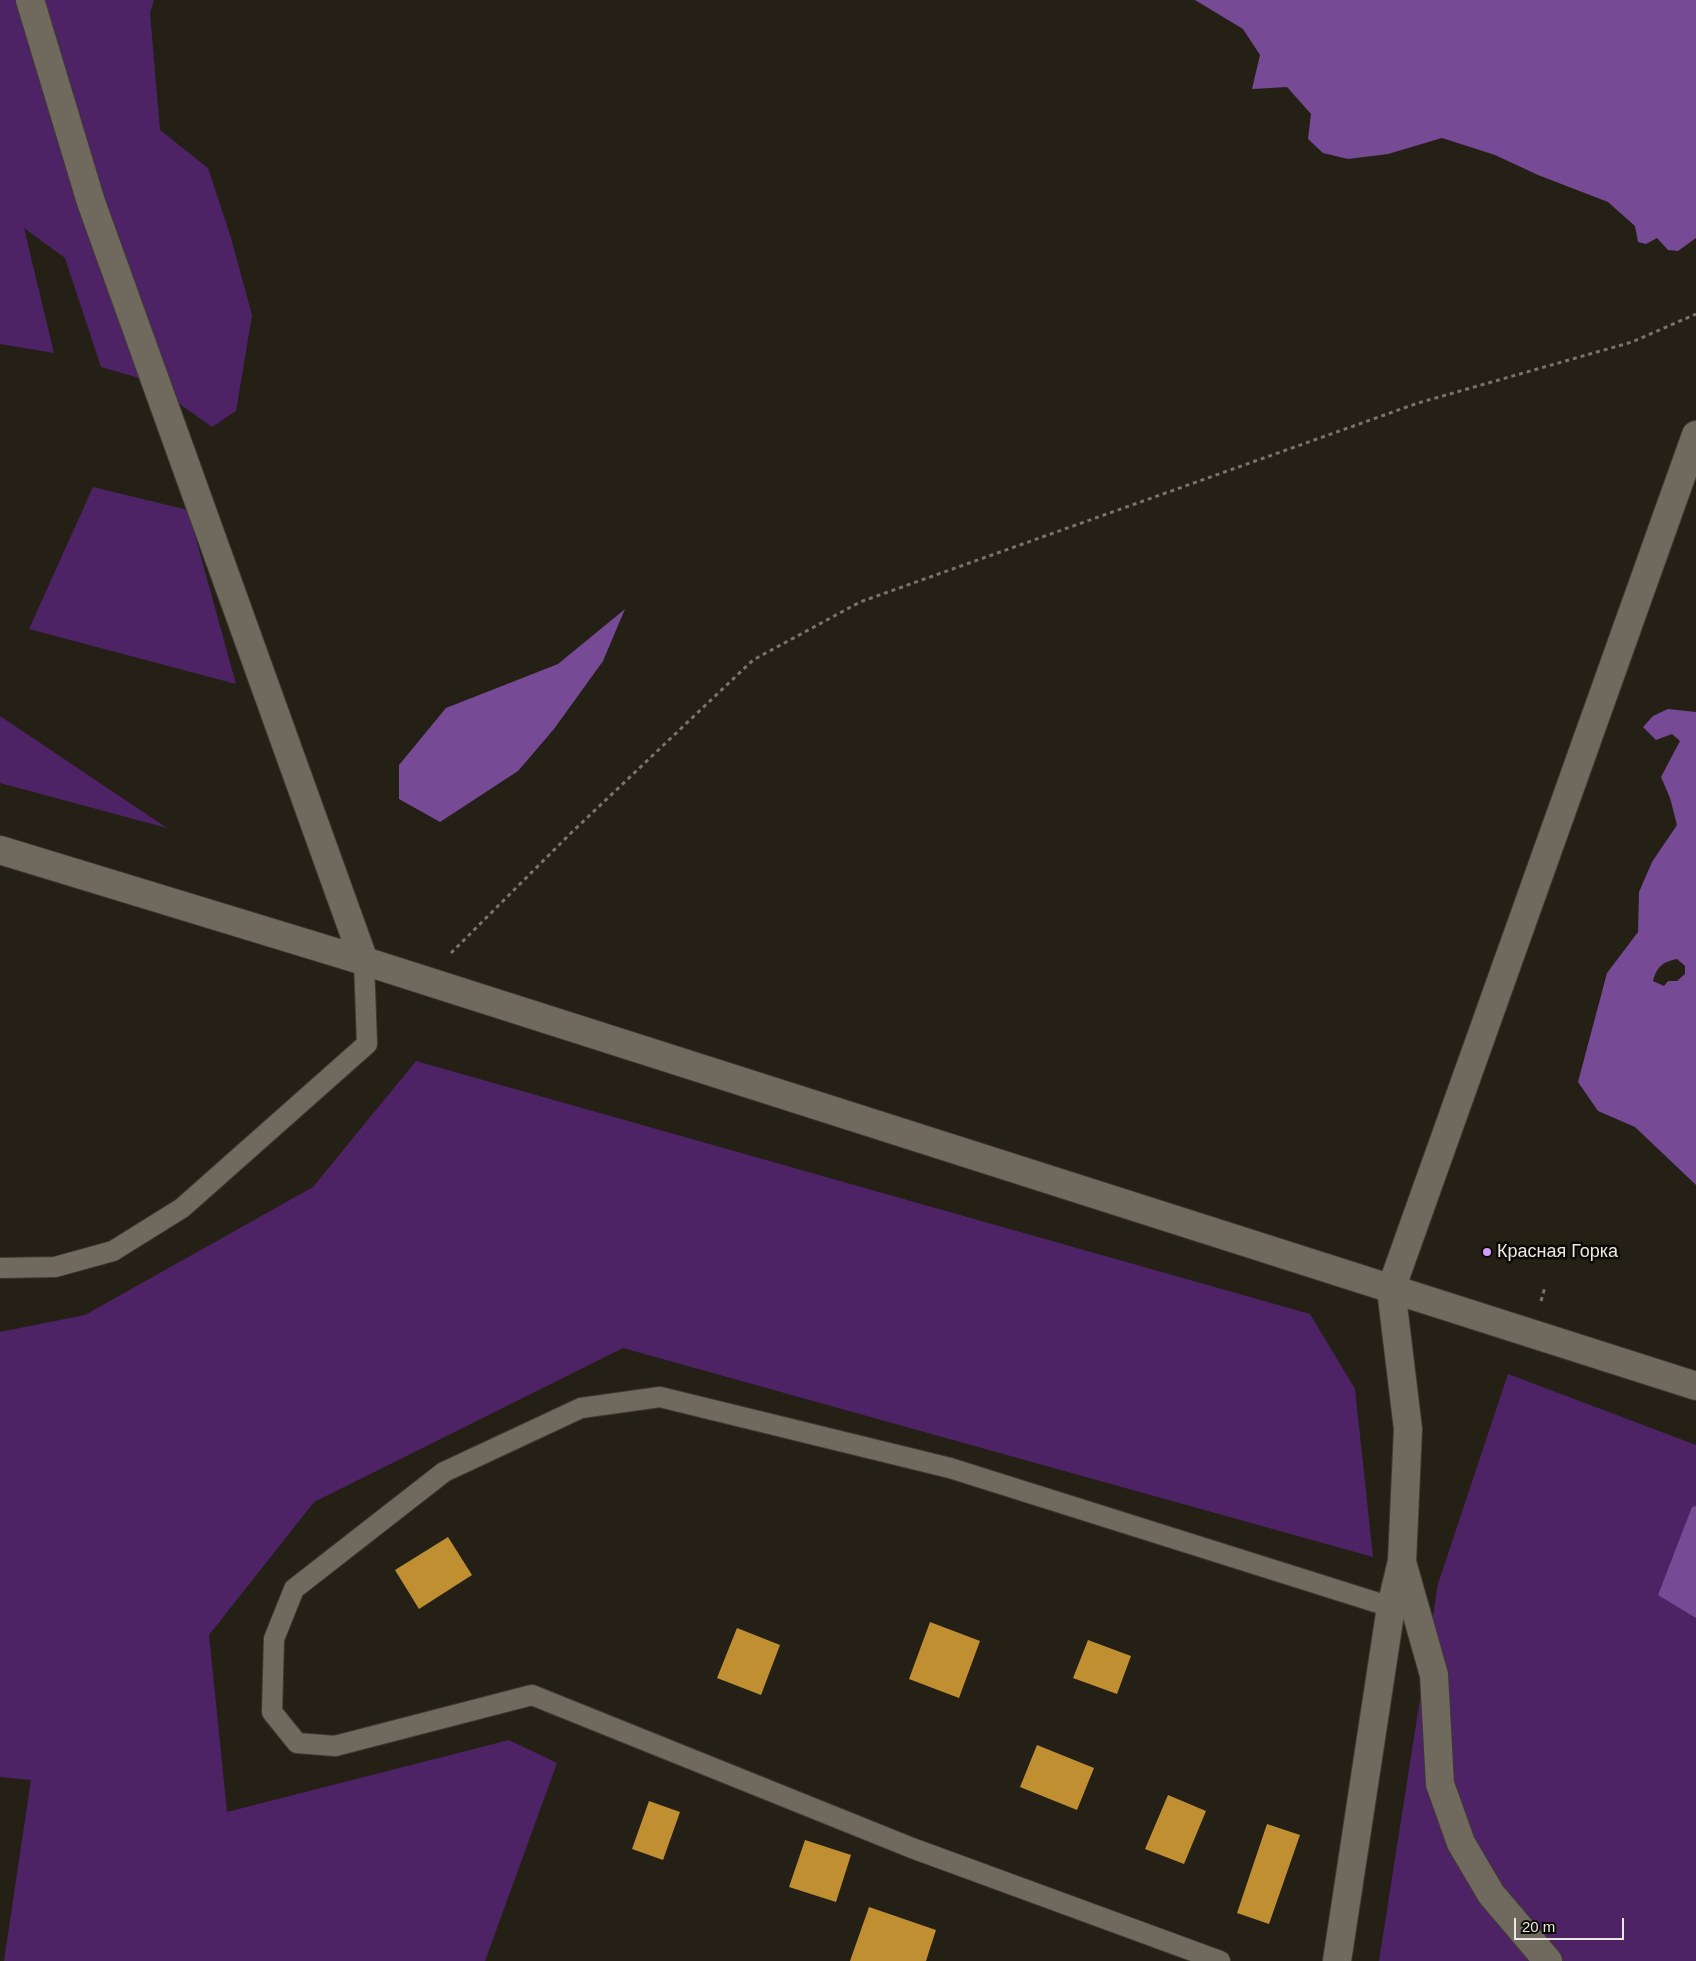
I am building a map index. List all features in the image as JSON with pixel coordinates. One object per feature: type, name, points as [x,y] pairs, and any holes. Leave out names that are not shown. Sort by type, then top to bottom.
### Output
[{"type":"street","points":[[30,0],[91,202],[364,961]]},
{"type":"street","points":[[1337,1961],[1391,1607],[1402,1561],[1408,1429],[1391,1289],[1696,435]]},
{"type":"street","points":[[0,850],[364,961],[1696,1386]]},
{"type":"street","points":[[1402,1561],[1434,1674],[1440,1784],[1461,1843],[1491,1894],[1548,1961]]},
{"type":"lane","points":[[0,1268],[55,1267],[113,1251],[182,1208],[367,1044],[364,961]]},
{"type":"lane","points":[[1220,1961],[912,1848],[532,1695],[335,1746],[297,1743],[272,1712],[274,1639],[294,1589],[444,1472],[581,1408],[660,1396],[950,1468],[1391,1607]]},
{"type":"path","points":[[424,980],[570,834],[753,660],[860,602],[1418,403],[1632,342],[1696,314]]},
{"type":"shaded area","points":[[0,0],[154,0],[150,13],[160,130],[208,168],[231,238],[252,315],[236,411],[212,427],[146,380],[101,367],[65,258],[24,228],[54,353],[0,344]]},
{"type":"shaded area","points":[[1195,0],[1696,0],[1696,238],[1678,251],[1668,250],[1657,238],[1646,244],[1638,242],[1635,226],[1608,202],[1538,175],[1495,155],[1442,138],[1388,154],[1348,159],[1323,153],[1308,139],[1311,114],[1287,87],[1252,89],[1260,55],[1243,29]]},
{"type":"shaded area","points":[[93,487],[188,510],[236,684],[29,629]]},
{"type":"shaded area","points":[[625,609],[603,661],[554,729],[518,771],[440,822],[399,799],[399,765],[446,708],[558,664]]},
{"type":"shaded area","points":[[1668,709],[1696,712],[1696,1185],[1635,1127],[1598,1111],[1578,1082],[1607,973],[1638,932],[1639,892],[1652,862],[1677,825],[1670,798],[1661,777],[1680,741],[1672,734],[1656,740],[1643,727],[1653,716]],"holes":[[[1677,959],[1685,966],[1685,974],[1677,981],[1668,981],[1664,986],[1653,981],[1658,969],[1667,962]]]},
{"type":"shaded area","points":[[0,716],[167,828],[0,783]]},
{"type":"shaded area","points":[[416,1061],[1310,1314],[1355,1389],[1373,1557],[623,1348],[314,1502],[209,1635],[227,1812],[509,1740],[557,1763],[485,1961],[4,1961],[31,1780],[0,1777],[0,1332],[85,1315],[313,1187]]},
{"type":"shaded area","points":[[1508,1374],[1696,1445],[1696,1961],[1379,1961],[1438,1584]]},
{"type":"shaded area","points":[[1696,1506],[1696,1618],[1658,1595],[1692,1507]]},
{"type":"building","points":[[448,1537],[472,1575],[419,1609],[395,1570]]},
{"type":"building","points":[[930,1622],[980,1641],[959,1698],[909,1679]]},
{"type":"building","points":[[737,1628],[780,1645],[761,1695],[717,1678]]},
{"type":"building","points":[[1088,1640],[1131,1656],[1117,1694],[1073,1678]]},
{"type":"building","points":[[1037,1745],[1094,1768],[1077,1810],[1020,1787]]},
{"type":"building","points":[[1168,1795],[1206,1811],[1184,1864],[1145,1849]]},
{"type":"building","points":[[649,1801],[680,1812],[663,1860],[632,1849]]},
{"type":"building","points":[[1267,1824],[1300,1835],[1269,1924],[1237,1913]]},
{"type":"building","points":[[805,1840],[851,1855],[836,1902],[789,1887]]},
{"type":"building","points":[[869,1907],[936,1930],[926,1961],[850,1961]]},
{"type":"place","name":"Красная Горка","points":[[1487,1252]]}]
